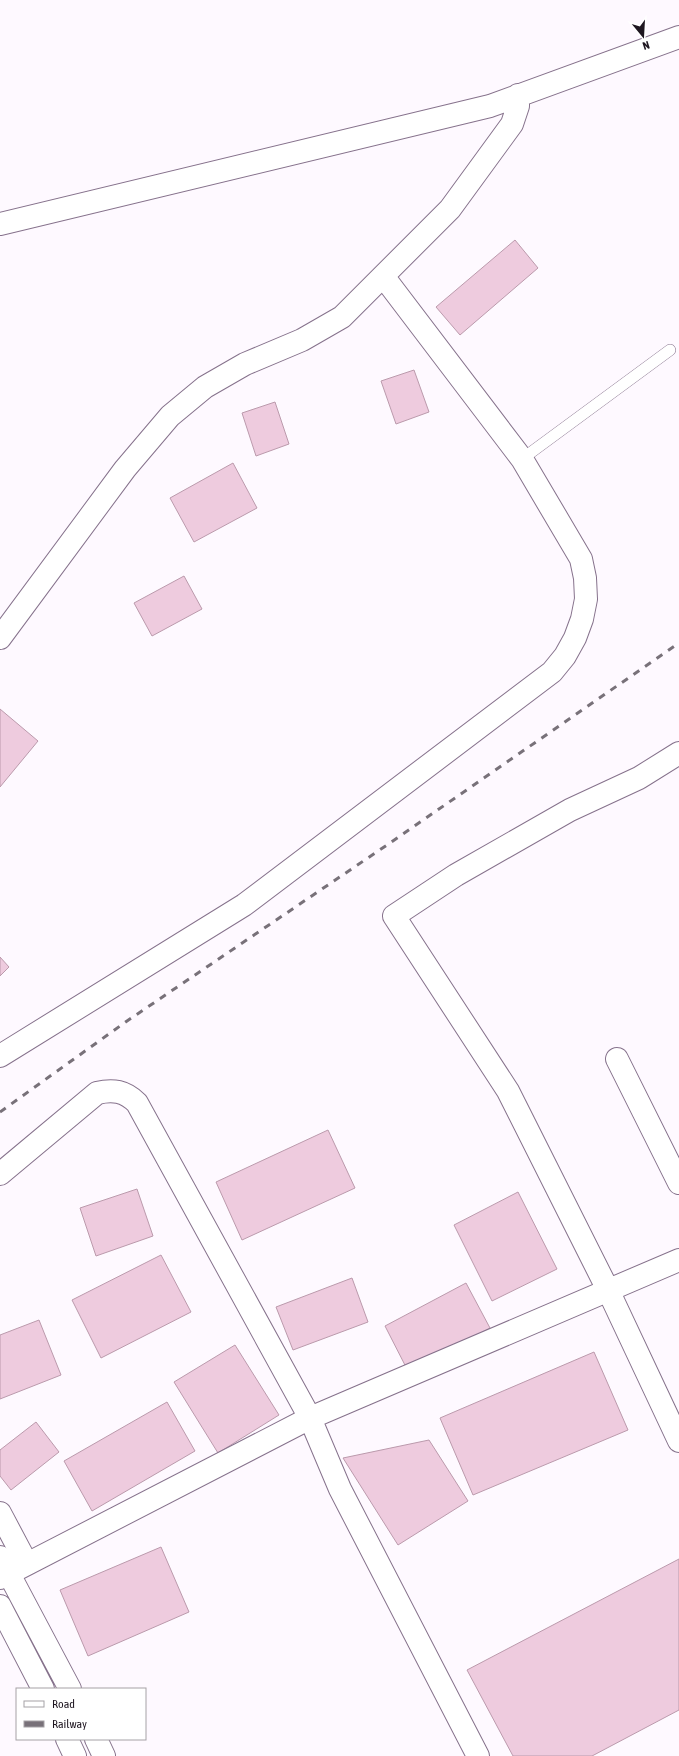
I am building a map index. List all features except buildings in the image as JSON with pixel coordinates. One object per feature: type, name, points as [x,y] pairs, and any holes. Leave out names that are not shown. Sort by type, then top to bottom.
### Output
[{"type":"street","points":[[0,224],[490,106],[679,37]]},
{"type":"street","points":[[1,633],[125,469],[170,416],[205,387],[245,364],[302,340],[342,317],[450,209],[512,124],[518,106],[518,95]]},
{"type":"street","points":[[0,1056],[244,905],[552,672],[565,656],[575,638],[580,625],[586,599],[585,578],[581,559],[522,459],[383,276]]},
{"type":"street","points":[[679,753],[639,778],[563,814],[456,876],[394,916],[508,1091],[608,1290],[679,1441]]},
{"type":"street","points":[[617,1059],[679,1183]]},
{"type":"street","points":[[0,1174],[97,1093],[116,1091],[131,1098],[137,1103],[310,1418],[340,1489],[478,1756]]},
{"type":"street","points":[[9,1568],[310,1418],[679,1260]]},
{"type":"street","points":[[0,1513],[9,1568],[69,1688]]},
{"type":"street","points":[[0,1606],[42,1688]]},
{"type":"street","points":[[67,1740],[75,1756]]},
{"type":"street","points":[[96,1740],[104,1756]]},
{"type":"lane","points":[[522,459],[670,350]]},
{"type":"railway","points":[[0,1112],[127,1021],[387,845],[679,643]]}]
